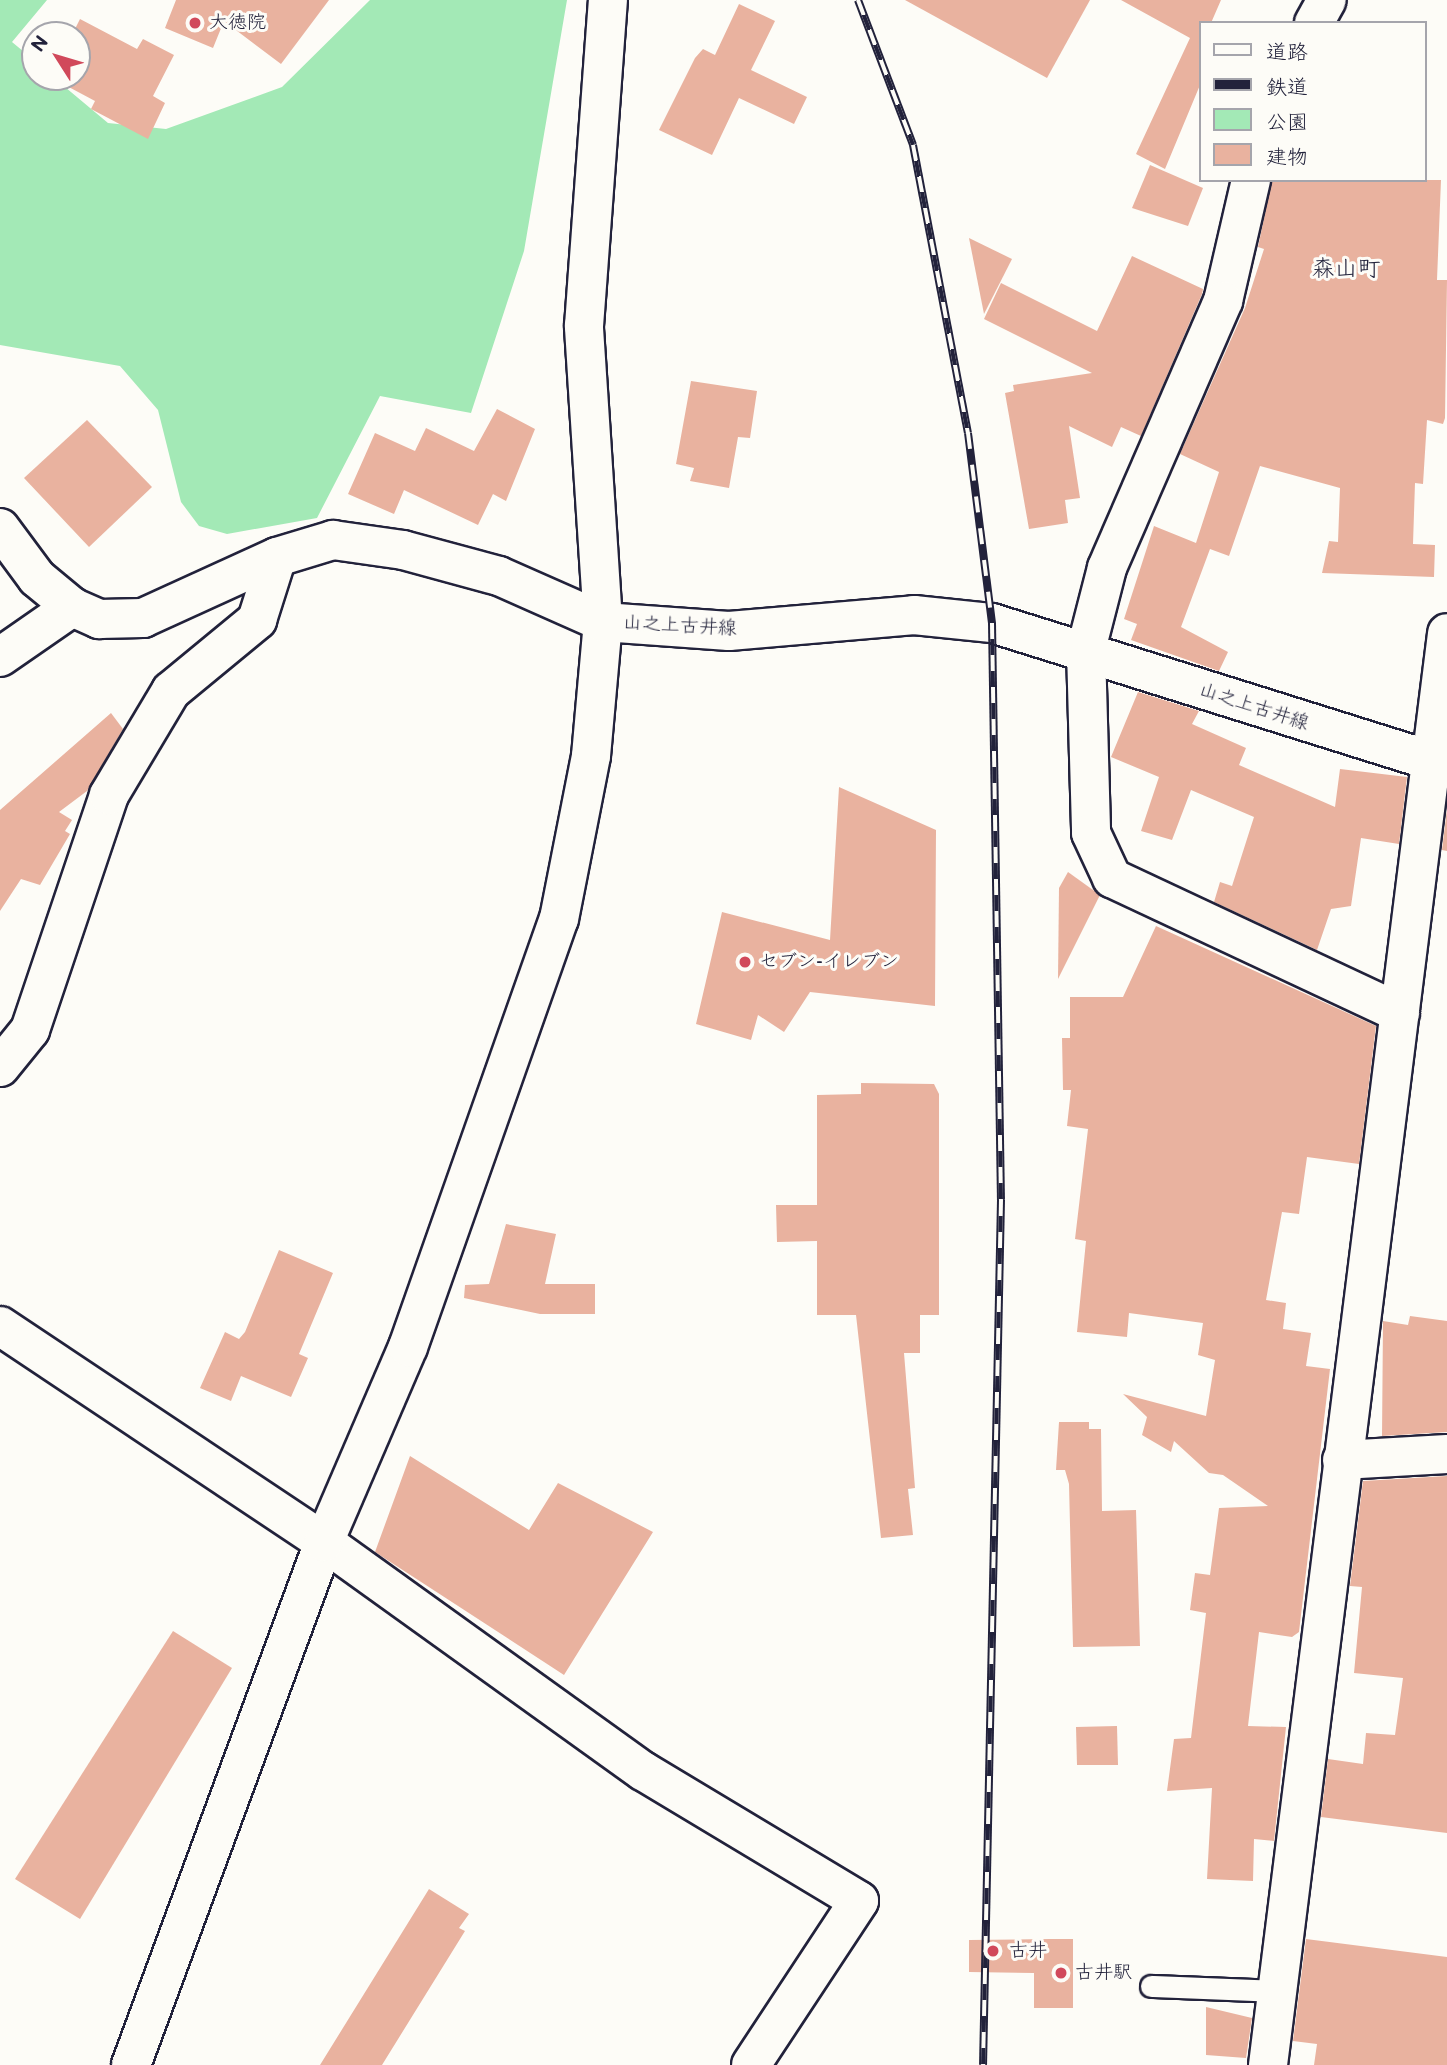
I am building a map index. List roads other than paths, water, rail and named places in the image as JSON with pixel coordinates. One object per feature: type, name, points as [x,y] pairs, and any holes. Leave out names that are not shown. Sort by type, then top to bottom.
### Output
[{"type":"street","points":[[131,2065],[324,1542],[408,1347],[559,919],[591,756],[603,622],[584,326],[608,0]]},
{"type":"street","points":[[1315,21],[1327,0]]},
{"type":"street","points":[[1251,182],[1223,301],[1107,568],[1086,650],[1091,833],[1112,878],[1400,1013]]},
{"type":"street","name":"山之上古井線","points":[[0,528],[37,578],[72,607],[99,619],[143,618],[276,557],[333,540],[403,550],[499,576],[603,622],[729,631],[914,615],[992,623],[1086,650],[1439,764]]},
{"type":"street","points":[[0,1067],[30,1030],[109,795],[171,691],[257,620],[276,557]]},
{"type":"street","points":[[0,657],[72,607]]},
{"type":"street","points":[[1268,2065],[1281,1991],[1342,1460],[1400,1013],[1439,764],[1447,633]]},
{"type":"street","points":[[0,1326],[324,1542],[643,1771],[859,1901],[751,2065]]},
{"type":"street","points":[[1342,1460],[1447,1454]]},
{"type":"lane","points":[[1151,1986],[1281,1991]]},
{"type":"railway","points":[[858,0],[913,145],[968,433],[992,623],[1001,1200],[983,2065]]},
{"type":"place","name":"大徳院","points":[[195,23]]},
{"type":"place","name":"セブン-イレブン","points":[[745,962]]},
{"type":"place","name":"古井","points":[[993,1951]]},
{"type":"place","name":"古井駅","points":[[1061,1973]]},
{"type":"district","name":"森山町","points":[[1346,269]]}]
